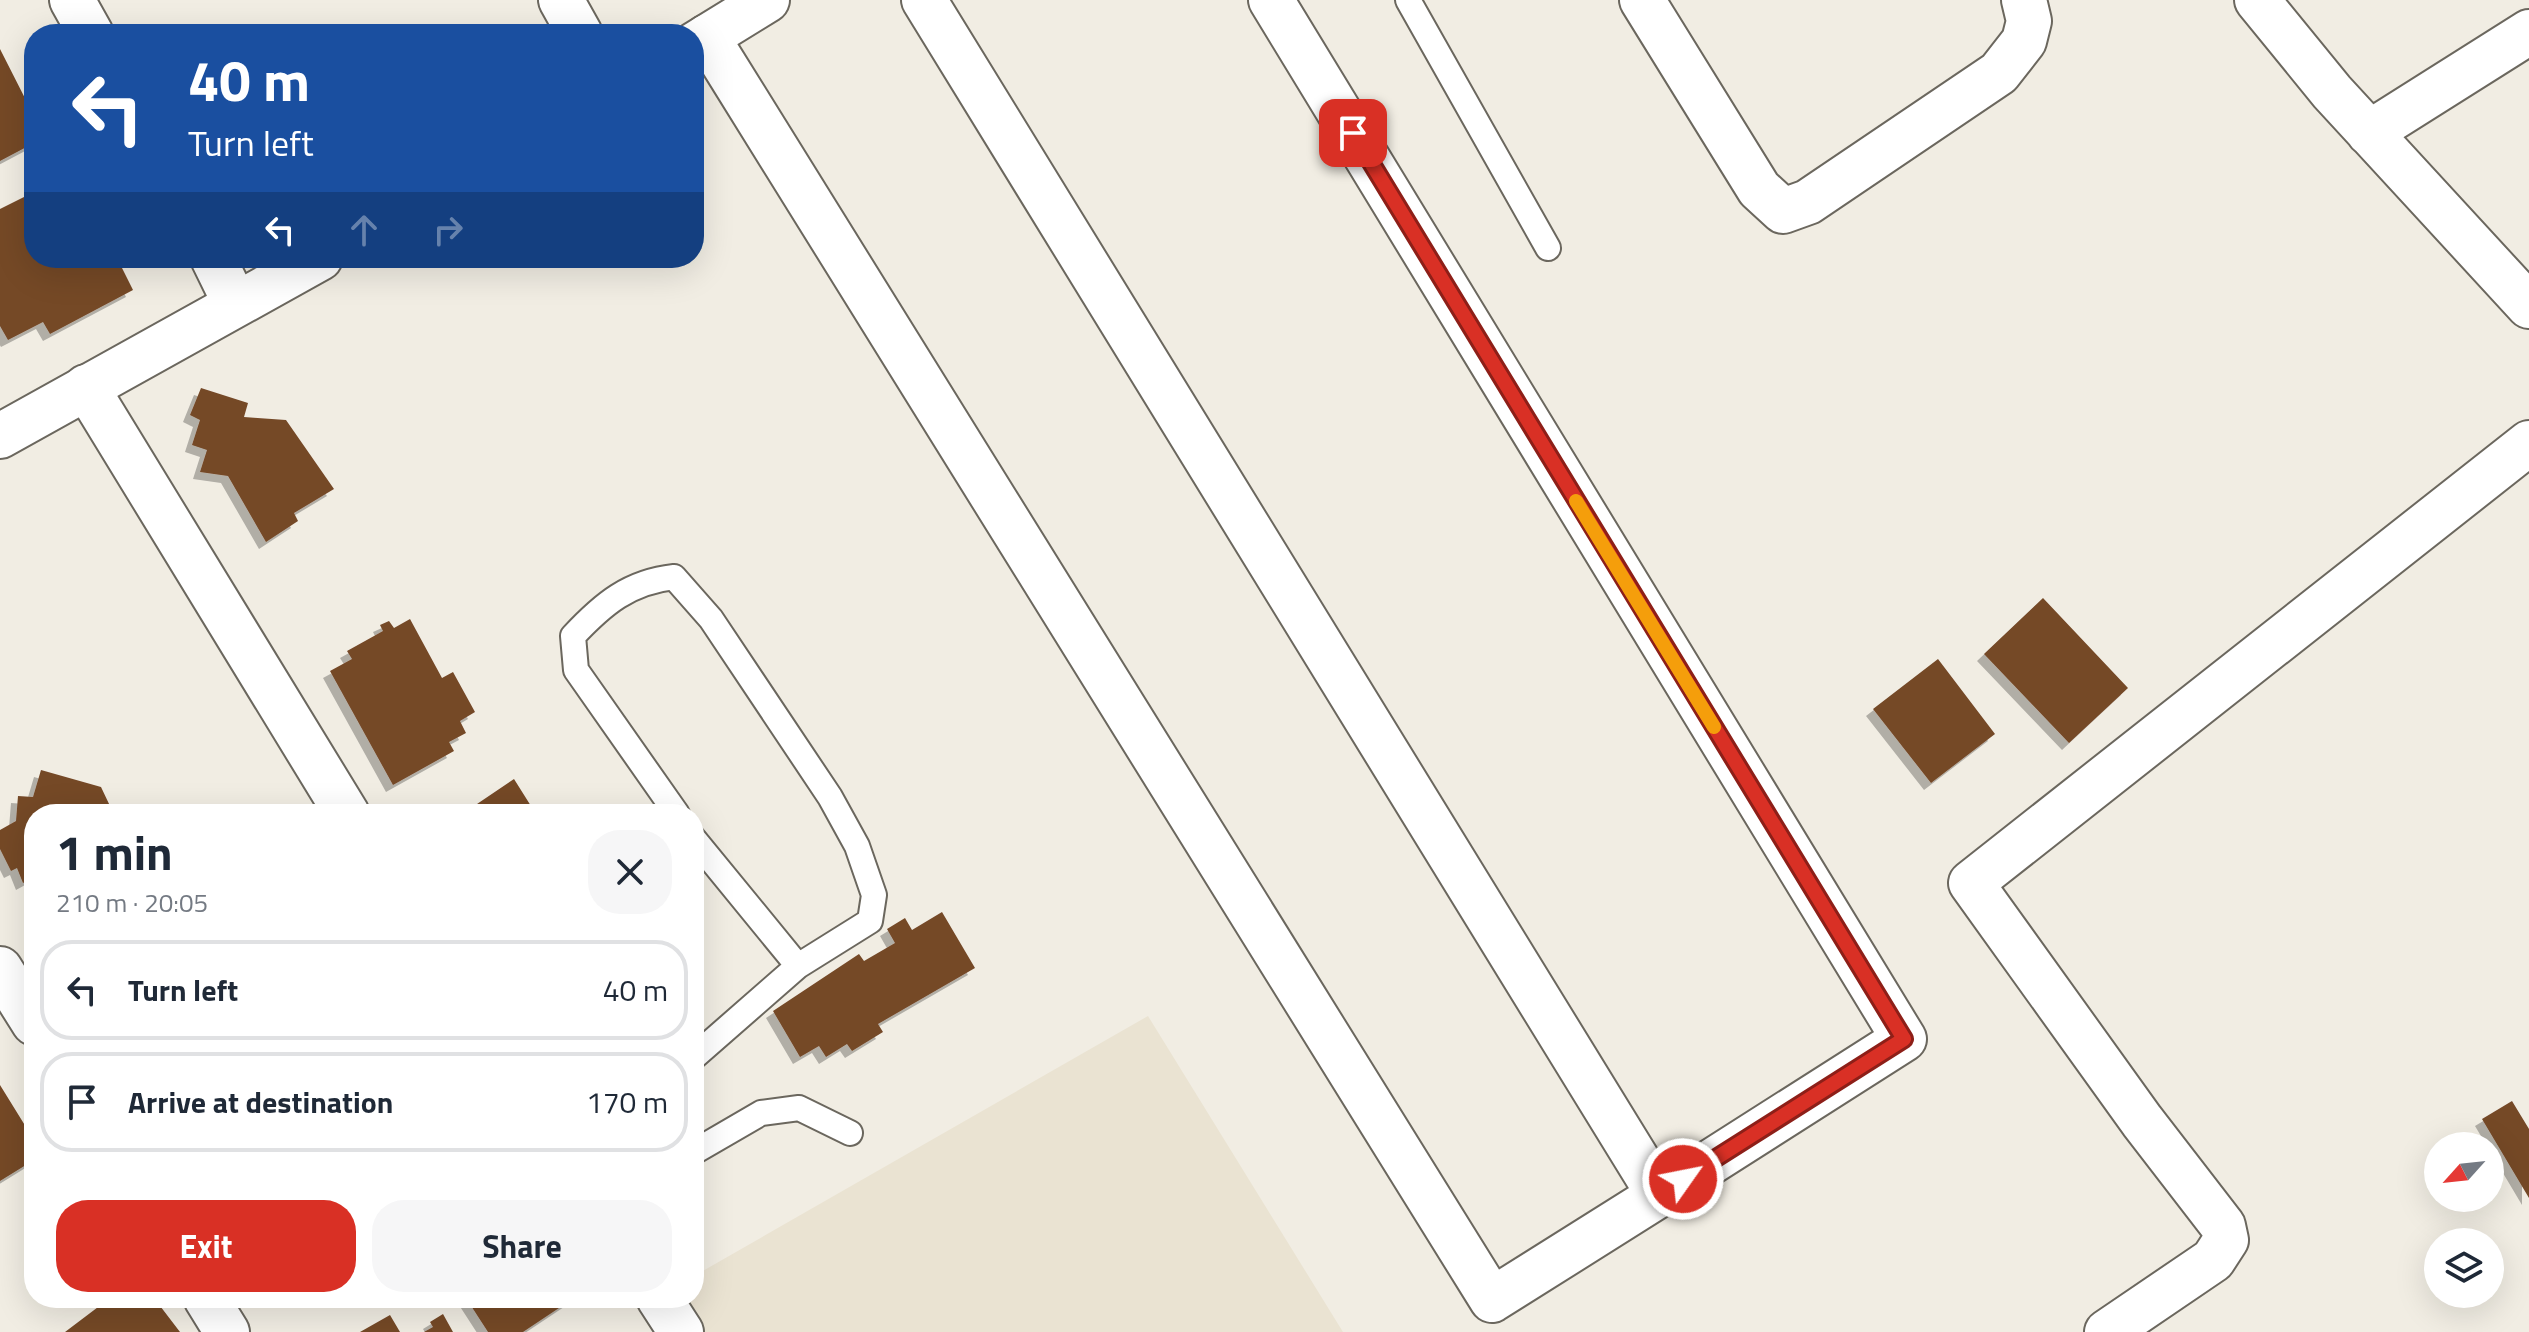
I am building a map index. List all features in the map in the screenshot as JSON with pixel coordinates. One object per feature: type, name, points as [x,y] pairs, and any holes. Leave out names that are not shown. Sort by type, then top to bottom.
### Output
[{"type":"street","points":[[72,0],[85,24]]},
{"type":"street","points":[[561,0],[574,24]]},
{"type":"street","points":[[704,39],[767,0]]},
{"type":"street","points":[[924,0],[1659,1195]]},
{"type":"street","points":[[704,46],[1492,1300],[1904,1039],[1271,0]]},
{"type":"street","points":[[1642,0],[1759,189],[1783,211],[1808,202],[1999,73],[2024,41],[2029,21],[2024,0]]},
{"type":"street","points":[[2257,0],[2369,133],[2529,306]]},
{"type":"street","points":[[2369,133],[2529,32]]},
{"type":"street","points":[[218,268],[235,303]]},
{"type":"street","points":[[0,436],[301,268]]},
{"type":"street","points":[[86,387],[341,804]]},
{"type":"street","points":[[2107,1332],[2213,1260],[2226,1240],[2223,1226],[2142,1121],[1971,883],[2529,443]]},
{"type":"street","points":[[0,969],[24,1007]]},
{"type":"street","points":[[212,1308],[227,1332]]},
{"type":"street","points":[[665,1308],[681,1332]]},
{"type":"lane","points":[[1408,0],[1548,248]]},
{"type":"lane","points":[[670,804],[576,670],[573,636],[598,609],[644,581],[674,577],[711,619],[830,797],[857,846],[874,895],[870,921],[798,966],[704,1048]]},
{"type":"lane","points":[[704,851],[798,966]]},
{"type":"lane","points":[[704,1146],[761,1113],[799,1108],[850,1133]]},
{"type":"shaded area","points":[[1148,1016],[1343,1332],[703,1332],[690,1308],[704,1308],[704,1270]]},
{"type":"building","points":[[0,49],[24,96],[24,148],[0,161]]},
{"type":"building","points":[[24,197],[24,268],[122,268],[133,290],[50,334],[43,322],[8,340],[0,326],[0,209]]},
{"type":"building","points":[[201,388],[248,403],[244,417],[286,420],[334,489],[294,513],[298,521],[266,542],[228,476],[200,472],[207,450],[192,445],[200,420],[190,415]]},
{"type":"building","points":[[2043,598],[2128,688],[2069,743],[1984,654]]},
{"type":"building","points":[[410,619],[442,678],[453,672],[475,712],[460,721],[466,733],[449,742],[454,751],[393,785],[330,671],[352,659],[347,651],[383,631],[380,625],[389,621],[394,628]]},
{"type":"building","points":[[1938,659],[1995,734],[1931,783],[1873,709]]},
{"type":"building","points":[[41,770],[101,787],[109,804],[24,804],[23,883],[17,868],[11,871],[0,849],[0,830],[16,821],[18,796],[33,797]]},
{"type":"building","points":[[514,779],[530,804],[477,804]]},
{"type":"building","points":[[942,912],[975,968],[878,1024],[883,1032],[852,1051],[847,1044],[826,1057],[819,1046],[800,1057],[773,1011],[859,954],[864,961],[895,943],[887,929],[905,918],[912,930]]},
{"type":"building","points":[[0,1085],[24,1124],[24,1166],[0,1181]]},
{"type":"building","points":[[2512,1101],[2529,1129],[2529,1198],[2504,1156],[2504,1132],[2490,1132],[2482,1119]]},
{"type":"building","points":[[97,1308],[162,1308],[180,1332],[65,1332]]},
{"type":"building","points":[[472,1308],[559,1308],[523,1332],[488,1332]]},
{"type":"building","points":[[443,1314],[453,1332],[424,1332],[433,1327],[430,1322]]},
{"type":"building","points":[[390,1315],[400,1332],[360,1332]]},
{"type":"slow traffic","points":[[1576,501],[1714,727]]},
{"type":"route","points":[[1353,133],[1904,1039],[1683,1179]]}]
